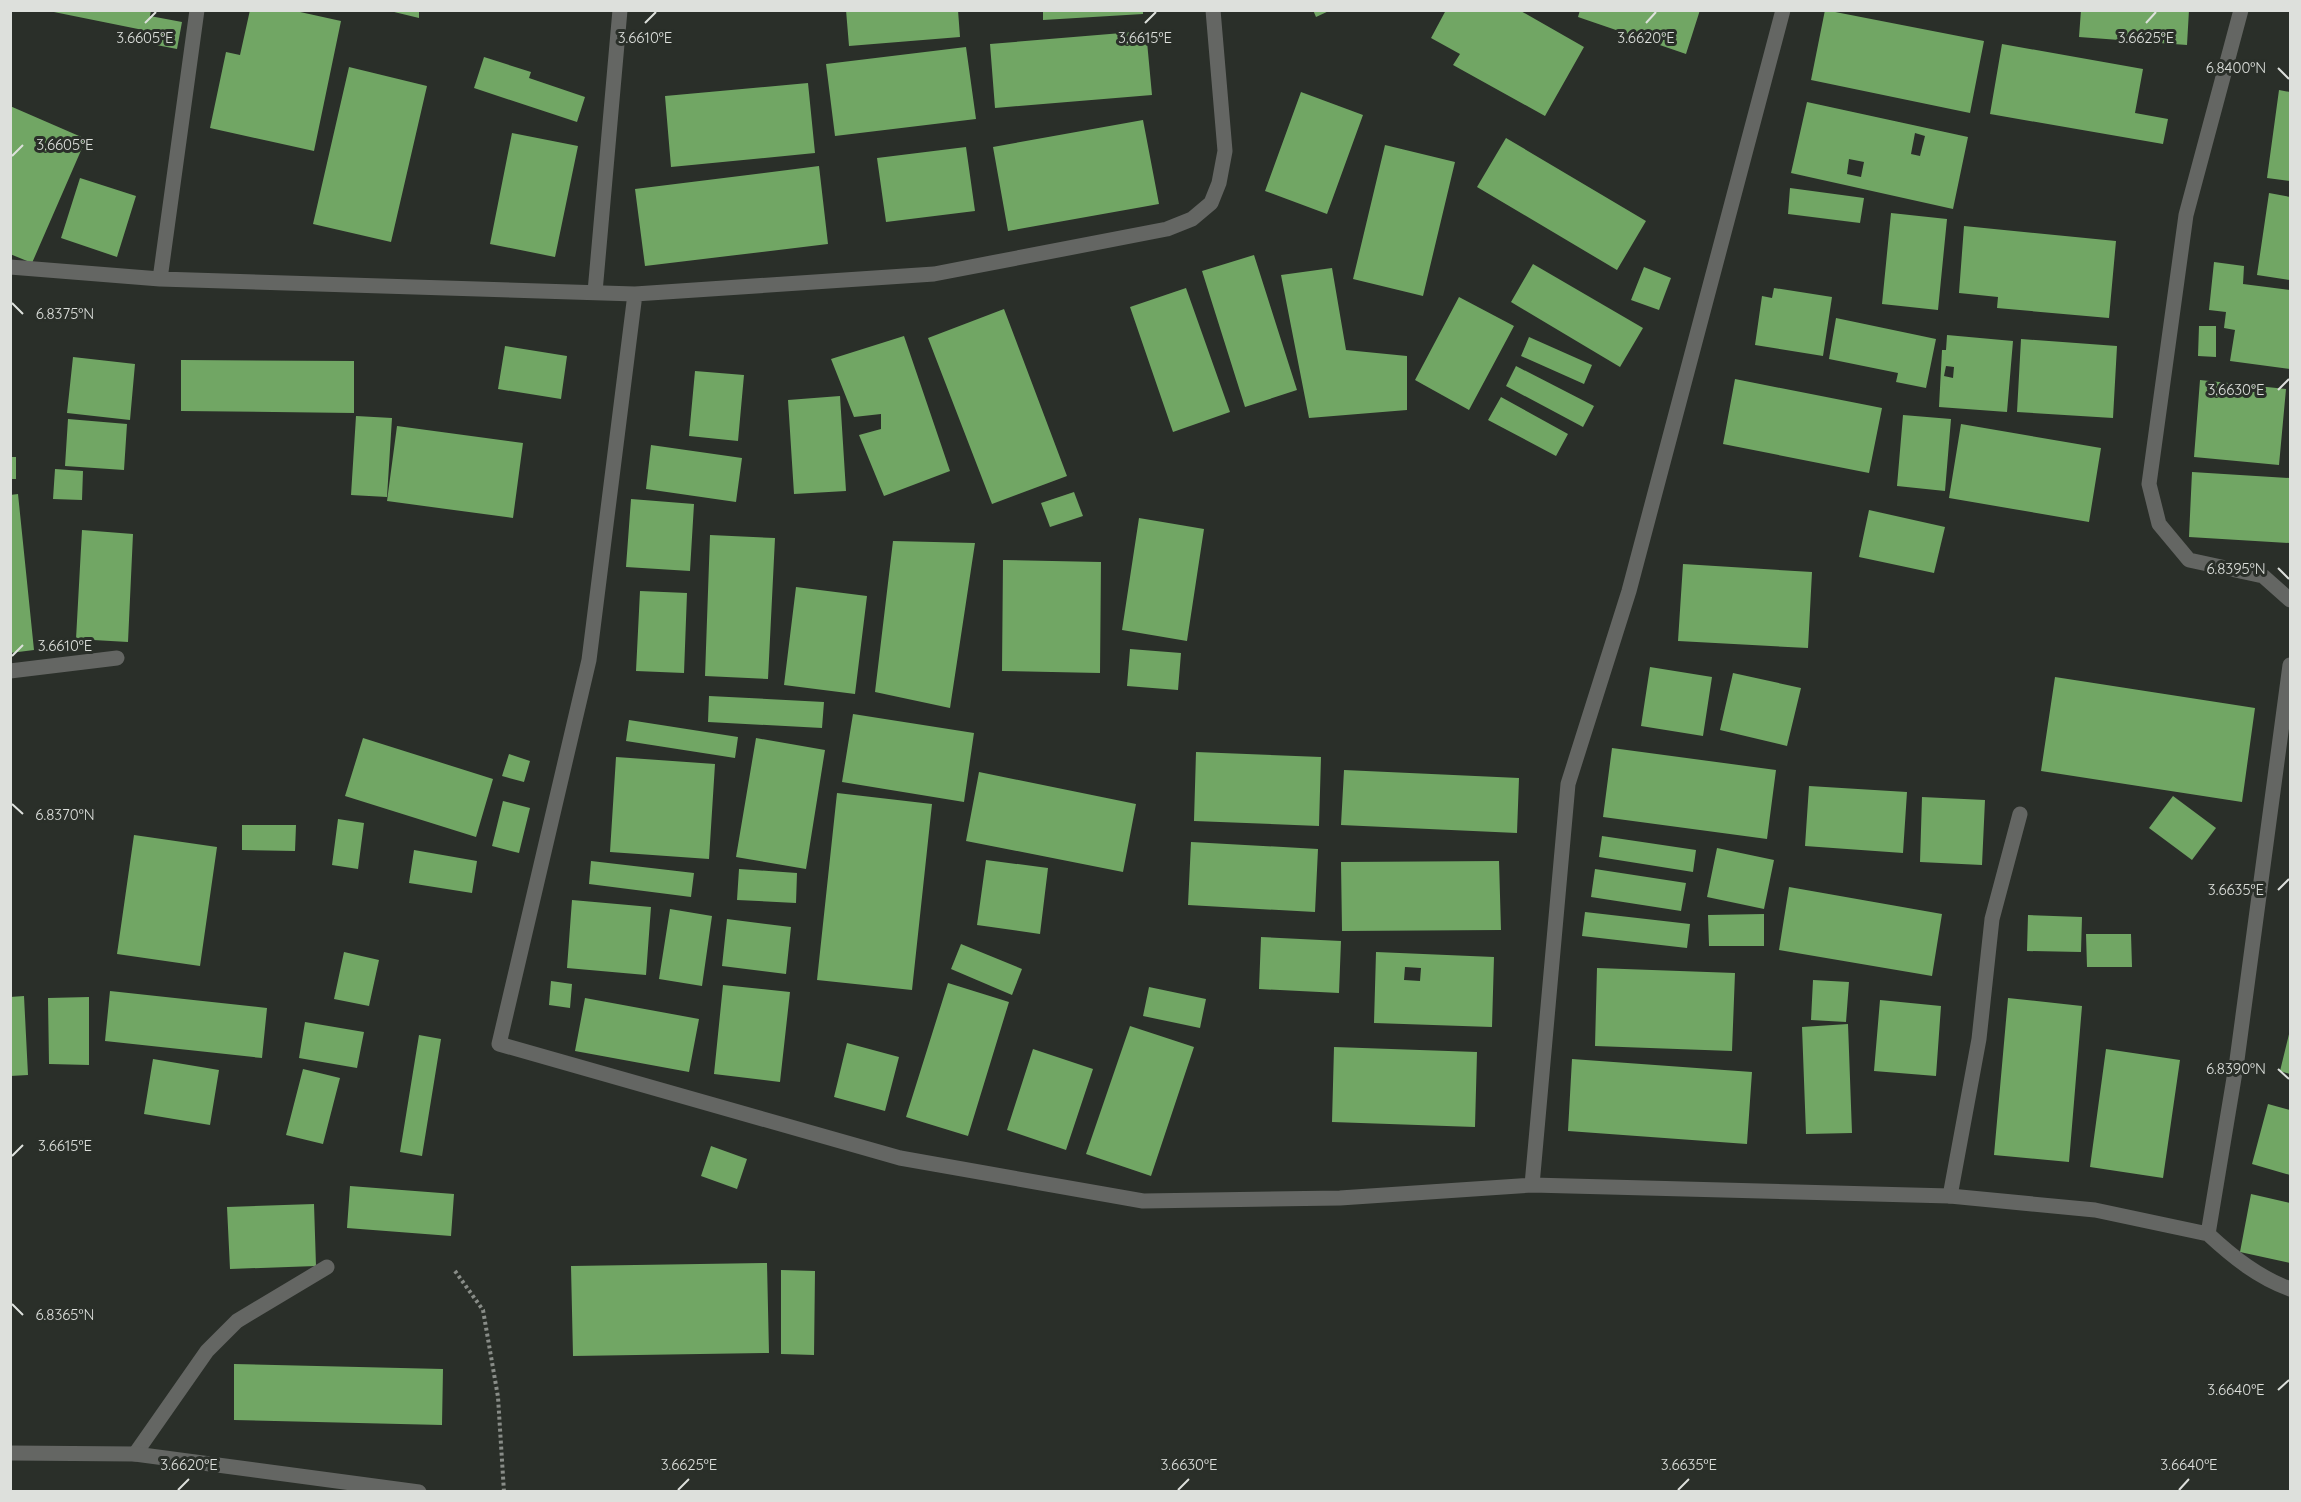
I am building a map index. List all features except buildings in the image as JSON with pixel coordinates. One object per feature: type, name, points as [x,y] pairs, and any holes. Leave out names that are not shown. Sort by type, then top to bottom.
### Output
[{"type":"street","points":[[160,279],[197,10]]},
{"type":"street","points":[[595,292],[620,10]]},
{"type":"street","points":[[10,267],[160,279],[635,294],[934,274],[1167,229],[1192,219],[1211,203],[1219,183],[1225,151],[1213,10]]},
{"type":"street","points":[[1532,1185],[1568,784],[1629,591],[1784,10]]},
{"type":"street","points":[[2241,10],[2186,215],[2149,484],[2159,524],[2189,560],[2263,576],[2290,600]]},
{"type":"street","points":[[635,294],[589,660],[499,1044],[900,1158],[1143,1201],[1340,1198],[1532,1185],[1950,1196],[2096,1210],[2208,1234],[2240,1263],[2272,1282],[2290,1289]]},
{"type":"street","points":[[10,671],[117,658]]},
{"type":"street","points":[[2208,1234],[2237,1060],[2290,664]]},
{"type":"street","points":[[1950,1196],[1979,1040],[1992,919],[2019,814]]},
{"type":"street","points":[[135,1454],[207,1351],[237,1321],[327,1268]]},
{"type":"street","points":[[10,1453],[135,1454],[419,1491]]},
{"type":"path","points":[[455,1271],[483,1310],[498,1396],[504,1491]]}]
